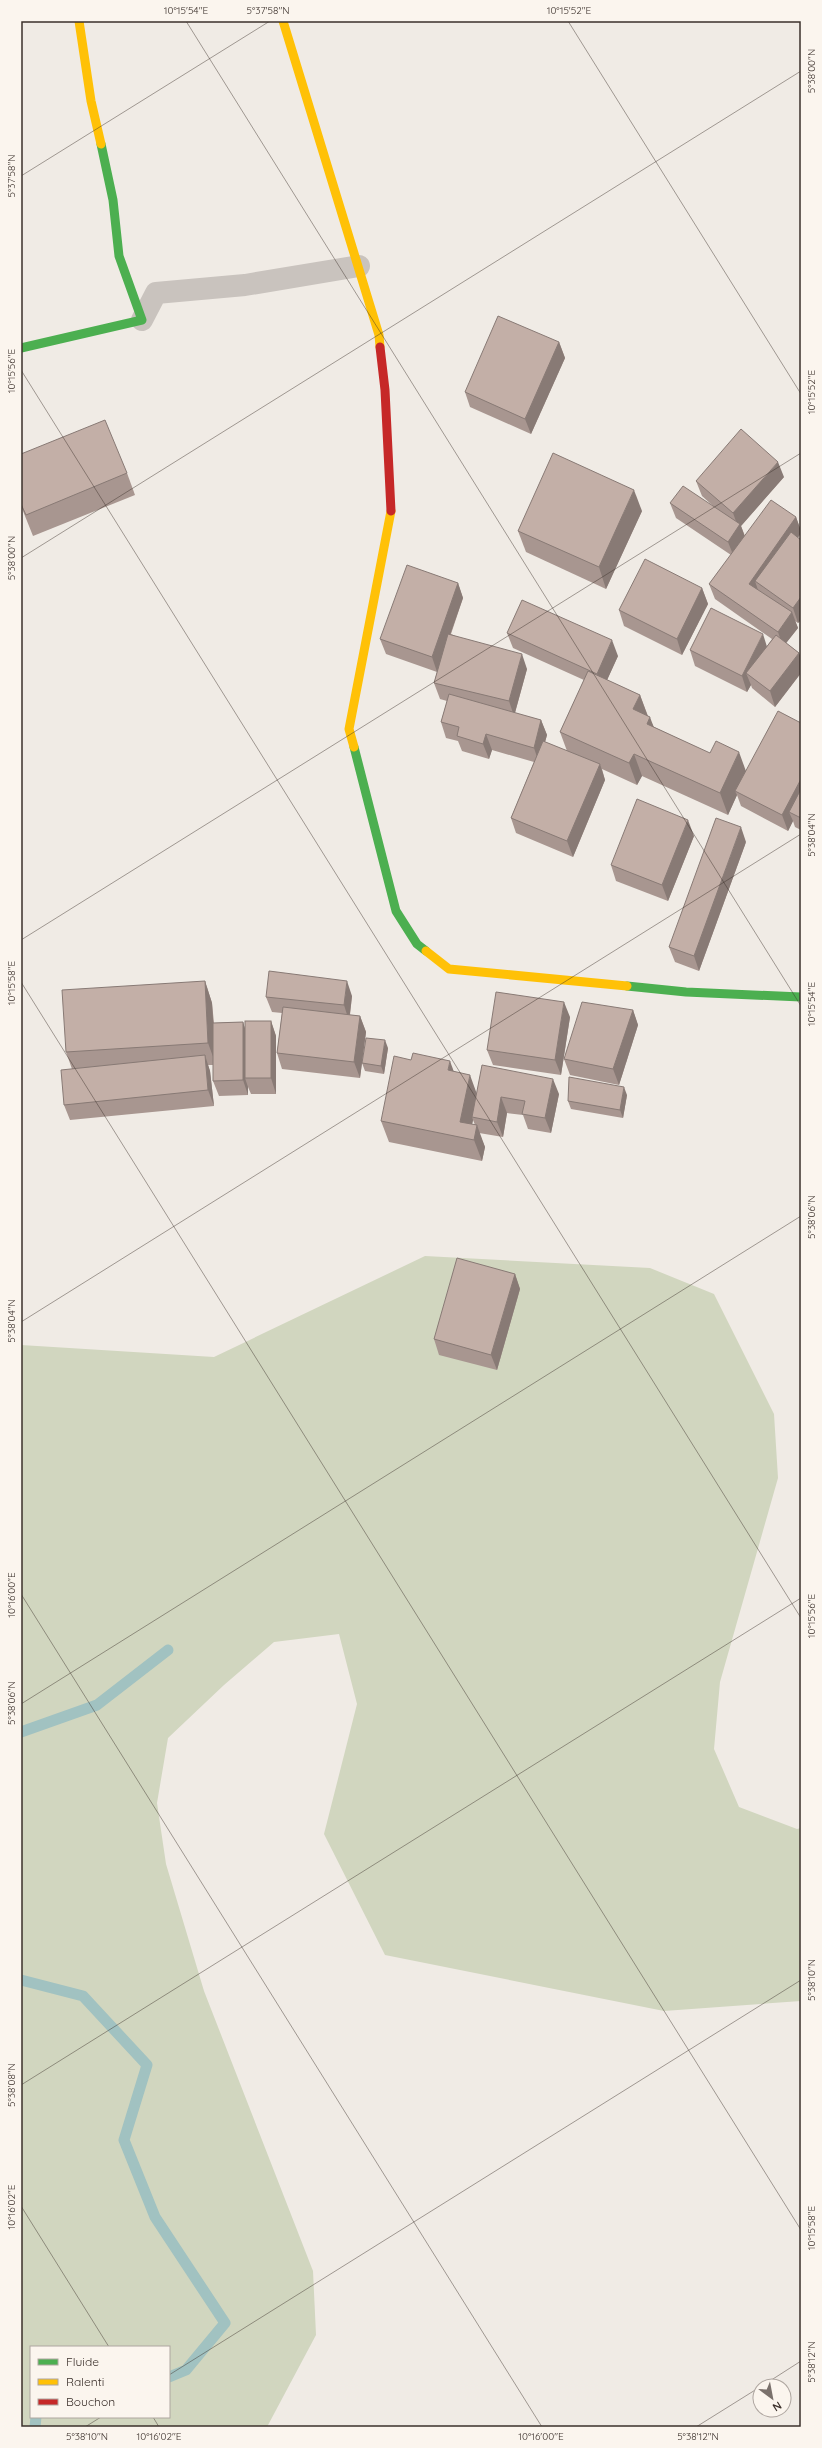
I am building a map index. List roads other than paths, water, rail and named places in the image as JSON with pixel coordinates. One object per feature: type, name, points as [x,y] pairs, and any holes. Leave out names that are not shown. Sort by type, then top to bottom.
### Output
[{"type":"street","points":[[79,21],[91,101],[113,200],[119,256],[142,320]]},
{"type":"street","points":[[283,21],[379,335],[385,390],[390,512],[350,729],[396,911],[417,944],[449,969],[686,992],[801,997]]},
{"type":"street","points":[[21,348],[142,320],[156,293],[245,285],[359,266]]},
{"type":"waterway","points":[[21,1732],[97,1705],[168,1650]]},
{"type":"waterway","points":[[21,1980],[83,1996],[147,2065],[124,2140],[155,2217],[225,2323],[186,2370],[170,2377]]},
{"type":"waterway","points":[[35,2427],[36,2418]]}]
